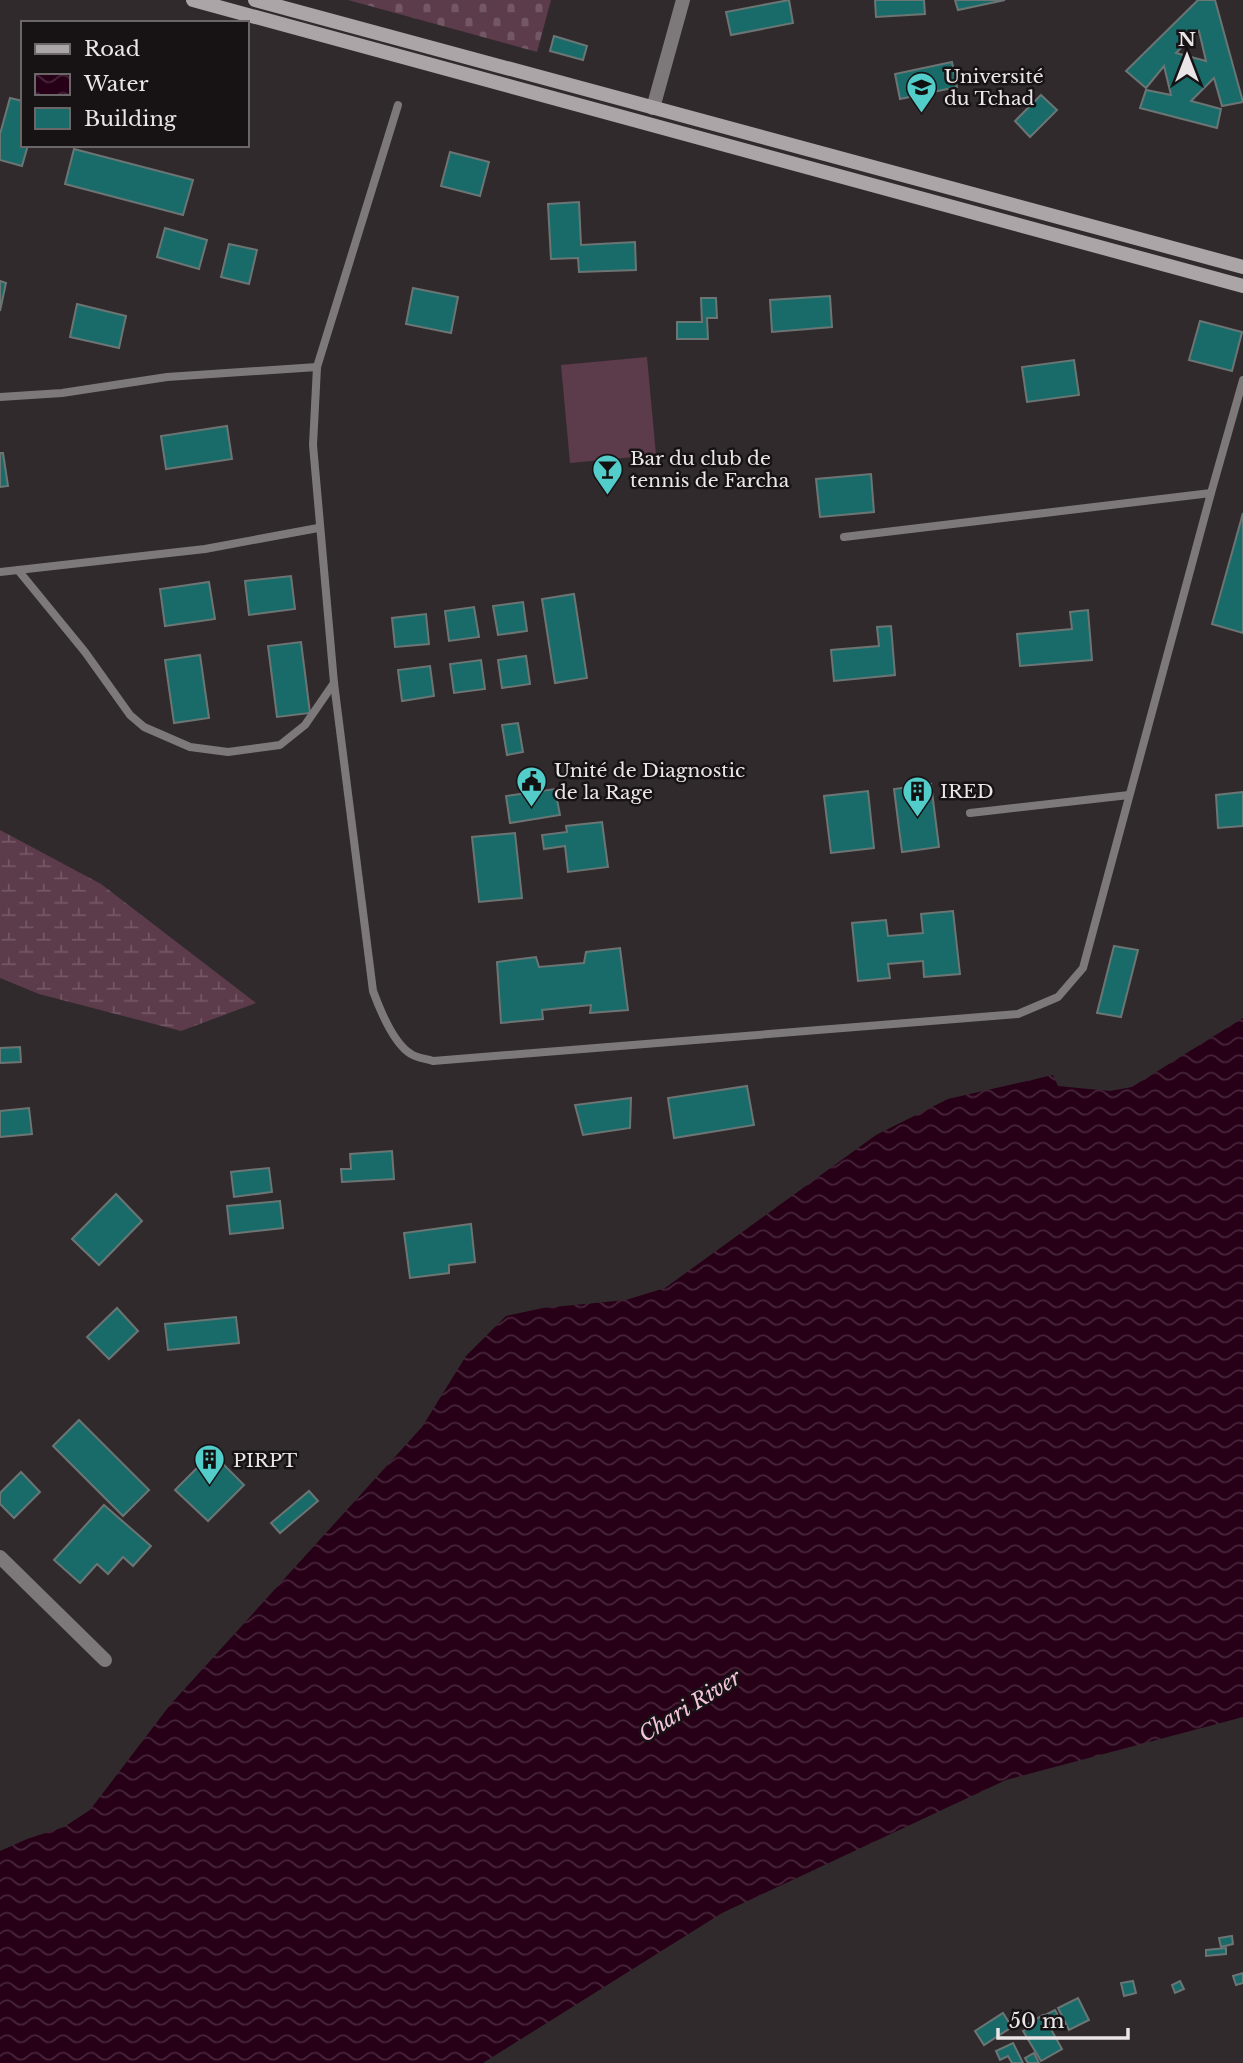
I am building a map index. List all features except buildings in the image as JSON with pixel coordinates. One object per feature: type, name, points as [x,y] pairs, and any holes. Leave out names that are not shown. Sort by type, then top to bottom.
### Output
[{"type":"main road","points":[[193,0],[1243,286]]},
{"type":"main road","points":[[255,0],[1243,267]]},
{"type":"main road","points":[[865,184],[869,166]]},
{"type":"street","points":[[653,108],[684,0]]},
{"type":"street","points":[[0,1557],[105,1660]]},
{"type":"lane","points":[[398,105],[317,367],[313,445],[318,528],[334,683],[373,991],[396,1038],[411,1054],[433,1061],[1018,1014],[1058,997],[1083,968],[1243,380]]},
{"type":"lane","points":[[0,397],[62,393],[167,377],[317,367]]},
{"type":"lane","points":[[844,537],[1211,493]]},
{"type":"lane","points":[[0,572],[205,548],[318,528]]},
{"type":"lane","points":[[18,570],[85,652],[130,715],[144,727],[190,747],[228,752],[280,745],[305,725],[334,683]]},
{"type":"lane","points":[[970,813],[1129,795]]},
{"type":"green space","points":[[348,0],[551,0],[537,52]]},
{"type":"green space","points":[[647,357],[656,455],[570,463],[561,365]]},
{"type":"green space","points":[[0,830],[101,884],[256,1003],[181,1031],[39,994],[0,978]]},
{"type":"water","name":"Chari River","points":[[1243,1018],[1243,1717],[1006,1780],[722,1913],[483,2063],[0,2063],[0,1851],[64,1827],[90,1810],[170,1705],[422,1427],[466,1356],[506,1316],[543,1308],[626,1300],[665,1288],[876,1135],[948,1099],[1053,1075],[1058,1086],[1110,1091],[1132,1087]]},
{"type":"place","name":"Université du Tchad","points":[[921,114]]},
{"type":"place","name":"Bar du club de tennis de Farcha","points":[[607,496]]},
{"type":"place","name":"Unité de Diagnostic de la Rage","points":[[531,808]]},
{"type":"place","name":"IRED","points":[[917,818]]},
{"type":"place","name":"PIRPT","points":[[210,1487]]}]
